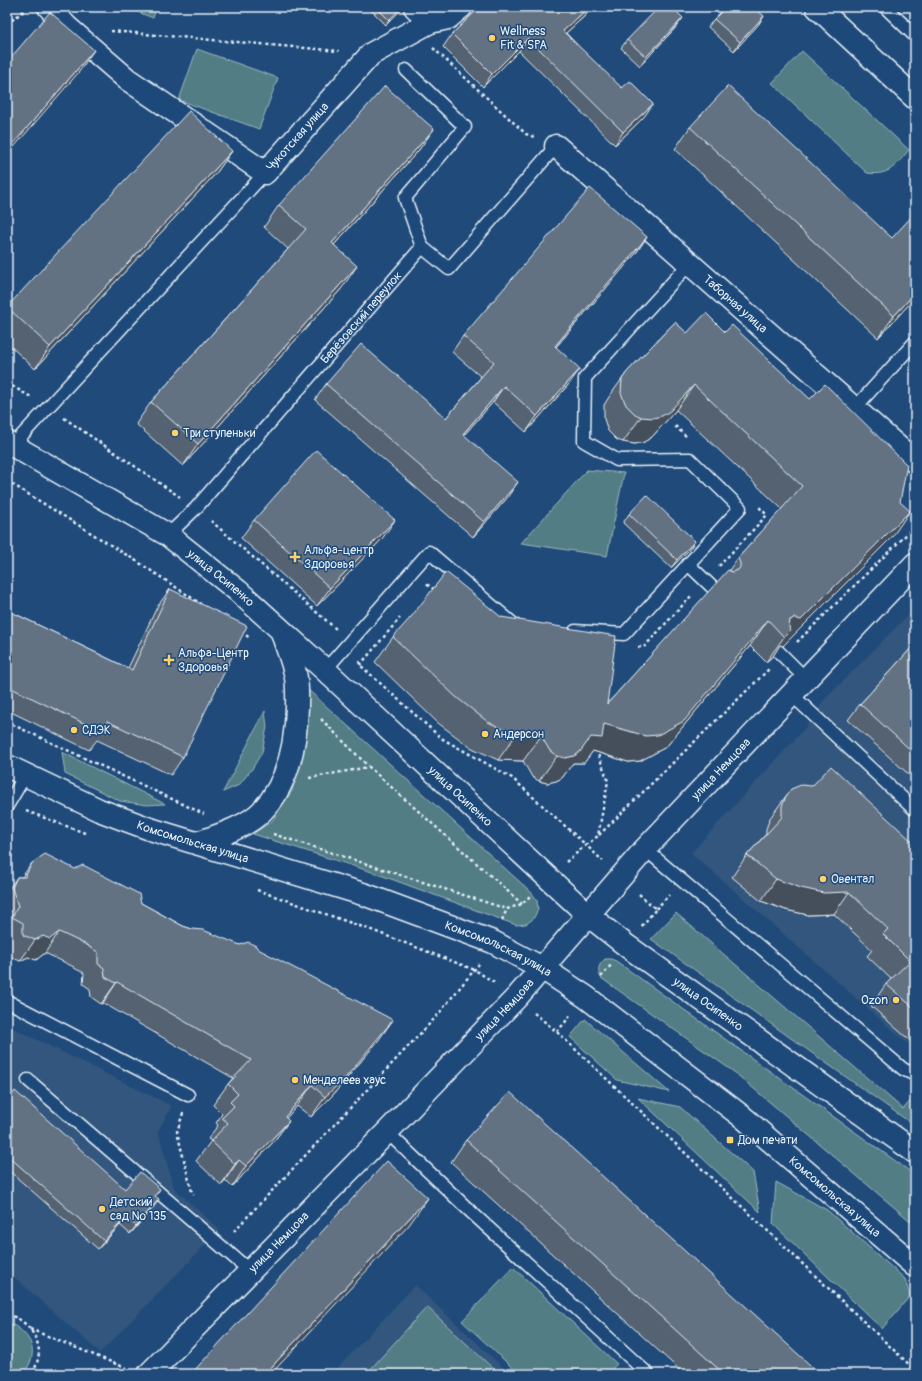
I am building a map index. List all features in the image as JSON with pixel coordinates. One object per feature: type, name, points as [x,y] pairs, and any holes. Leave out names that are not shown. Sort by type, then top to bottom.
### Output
[{"type":"main road","name":"Чукотская улица","points":[[49,7],[67,27],[128,79],[265,173],[371,54],[423,15],[448,18],[461,7]]},
{"type":"main road","points":[[817,7],[915,98]]},
{"type":"main road","name":"Таборная улица","points":[[556,146],[915,462]]},
{"type":"main road","name":"улица Осипенко","points":[[10,444],[168,535],[238,591],[588,915],[627,946],[915,1152]]},
{"type":"main road","name":"улица Немцова","points":[[141,1372],[255,1265],[516,997],[645,849],[915,564]]},
{"type":"main road","points":[[197,844],[237,828],[261,812],[279,788],[290,762],[297,727],[296,674],[281,631]]},
{"type":"main road","name":"Комсомольская улица","points":[[16,770],[99,810],[150,829],[197,844],[366,895],[493,942],[542,968],[586,996],[744,1118],[915,1266]]},
{"type":"lane","points":[[885,7],[915,36]]},
{"type":"lane","points":[[406,70],[465,127],[405,198],[422,247],[449,269],[556,146]]},
{"type":"lane","points":[[10,444],[48,407],[265,173]]},
{"type":"lane","name":"Берёзовский переулок","points":[[168,535],[196,508],[422,247]]},
{"type":"lane","points":[[564,630],[624,634],[740,508],[690,459],[617,460],[584,441],[585,378],[690,263]]},
{"type":"lane","points":[[854,409],[915,342]]},
{"type":"lane","points":[[325,670],[429,552],[518,628],[534,628]]},
{"type":"lane","points":[[688,564],[715,590]]},
{"type":"lane","points":[[780,653],[806,679]]},
{"type":"lane","points":[[791,694],[915,810]]},
{"type":"lane","points":[[8,805],[16,770]]},
{"type":"lane","points":[[645,849],[903,1069],[915,1075]]},
{"type":"lane","points":[[7,1000],[188,1095]]},
{"type":"lane","points":[[28,1080],[255,1265]]},
{"type":"lane","points":[[386,1132],[480,1221],[648,1374]]},
{"type":"path","points":[[7,24],[28,7]]},
{"type":"path","points":[[106,31],[371,54]]},
{"type":"path","points":[[406,70],[432,47],[526,134],[556,146]]},
{"type":"path","points":[[7,383],[48,407],[196,508],[350,642],[360,664],[440,738],[512,778],[586,845],[598,836],[780,653],[915,526]]},
{"type":"path","points":[[675,426],[692,443]]},
{"type":"path","points":[[7,481],[138,562],[204,606]]},
{"type":"path","points":[[637,648],[644,647],[767,514],[755,504]]},
{"type":"path","points":[[423,590],[428,585],[440,594]]},
{"type":"path","points":[[360,664],[404,613]]},
{"type":"path","points":[[237,629],[256,642]]},
{"type":"path","points":[[297,696],[369,766],[522,904]]},
{"type":"path","points":[[7,722],[186,806],[237,828],[264,832],[507,909]]},
{"type":"path","points":[[596,749],[608,782],[598,836]]},
{"type":"path","points":[[303,780],[369,766]]},
{"type":"path","points":[[8,805],[91,835]]},
{"type":"path","points":[[251,888],[374,931],[475,970],[436,1017],[232,1232],[255,1265]]},
{"type":"path","points":[[557,1032],[915,1370]]},
{"type":"path","points":[[188,1095],[177,1132],[192,1192],[197,1197]]},
{"type":"path","points":[[7,1315],[22,1321],[30,1329],[36,1340],[39,1352],[37,1364],[32,1374]]},
{"type":"path","points":[[30,1329],[141,1372]]},
{"type":"shaded area","points":[[915,608],[915,1050],[691,853],[805,728],[824,700]]},
{"type":"shaded area","name":"Детский сад № 135","points":[[7,1025],[172,1106],[158,1131],[174,1188],[220,1230],[100,1353],[7,1271]]},
{"type":"shaded area","points":[[415,1285],[510,1374],[332,1374]]},
{"type":"green space","points":[[125,7],[157,7],[153,18]]},
{"type":"green space","points":[[197,49],[278,78],[259,129],[179,100]]},
{"type":"green space","points":[[802,51],[909,150],[891,169],[875,174],[867,173],[772,83]]},
{"type":"green space","points":[[587,470],[624,473],[607,556],[521,543]]},
{"type":"green space","points":[[304,686],[531,892],[537,900],[538,910],[533,919],[526,924],[516,925],[372,872],[253,834],[272,821],[292,791],[300,756]]},
{"type":"green space","points":[[265,711],[267,727],[262,752],[252,769],[239,785],[223,792]]},
{"type":"green space","points":[[62,752],[165,804],[147,805],[120,801],[65,774]]},
{"type":"green space","points":[[676,913],[903,1109],[915,1096],[915,1126],[651,939]]},
{"type":"green space","points":[[605,959],[616,961],[915,1175],[915,1225],[734,1072],[601,978],[599,968]]},
{"type":"green space","points":[[585,1019],[669,1092],[617,1080],[570,1037]]},
{"type":"green space","points":[[638,1098],[680,1107],[753,1172],[760,1212]]},
{"type":"green space","points":[[776,1182],[827,1210],[905,1279],[910,1296],[882,1329],[773,1224]]},
{"type":"green space","points":[[513,1267],[617,1364],[607,1374],[519,1374],[462,1321]]},
{"type":"green space","points":[[427,1307],[499,1374],[366,1374]]},
{"type":"green space","points":[[7,1322],[18,1328],[27,1336],[32,1347],[30,1362],[23,1374],[7,1374]]},
{"type":"building","points":[[376,7],[402,7],[389,20]]},
{"type":"building","points":[[480,7],[589,7],[563,31],[622,88],[630,81],[653,104],[623,132],[528,38],[492,74],[452,34]]},
{"type":"building","points":[[659,7],[672,7],[683,18],[646,57],[627,40]]},
{"type":"building","points":[[726,7],[754,7],[764,16],[740,42],[714,19]]},
{"type":"building","points":[[50,12],[94,50],[7,151],[7,62]]},
{"type":"building","points":[[385,86],[434,129],[332,243],[357,266],[198,444],[151,402],[306,229],[279,205]]},
{"type":"building","points":[[728,86],[892,238],[915,213],[915,293],[894,316],[690,127]]},
{"type":"building","points":[[189,111],[232,151],[50,347],[7,307]]},
{"type":"building","points":[[590,188],[647,237],[555,346],[580,369],[537,416],[504,386],[463,434],[518,482],[484,522],[326,384],[361,344],[446,418],[494,362],[463,336]]},
{"type":"building","points":[[706,313],[725,332],[732,325],[810,399],[825,384],[907,465],[900,502],[910,511],[801,620],[794,618],[790,620],[790,631],[784,637],[768,620],[684,721],[658,735],[646,736],[604,724],[602,738],[591,737],[580,752],[574,756],[565,758],[557,756],[550,751],[541,736],[516,735],[488,722],[456,697],[393,637],[411,617],[446,572],[501,617],[616,636],[607,704],[728,570],[732,572],[738,570],[740,563],[738,558],[802,486],[694,385],[670,411],[662,416],[653,418],[641,417],[635,414],[626,405],[621,393],[622,379],[627,372],[675,322],[687,333]]},
{"type":"building","points":[[316,450],[395,520],[330,588],[254,520]]},
{"type":"building","points":[[647,495],[695,541],[677,560],[629,514]]},
{"type":"building","points":[[170,589],[247,626],[183,757],[107,721],[102,732],[7,686],[7,610],[132,670]]},
{"type":"building","points":[[915,644],[915,754],[860,704]]},
{"type":"building","name":"Овентал","points":[[831,766],[915,844],[915,1009],[886,984],[910,961],[883,934],[888,929],[849,892],[824,893],[801,888],[776,879],[747,855],[782,817],[782,806],[791,789],[801,785],[812,786]]},
{"type":"building","points":[[45,854],[75,869],[83,865],[139,894],[141,903],[183,926],[203,930],[240,945],[248,942],[256,946],[258,949],[393,1020],[347,1076],[325,1097],[312,1085],[285,1117],[289,1121],[246,1166],[239,1160],[235,1164],[211,1141],[228,1123],[222,1118],[234,1106],[230,1102],[238,1094],[228,1084],[251,1060],[117,982],[116,983],[105,977],[104,968],[98,964],[98,952],[89,946],[59,932],[50,939],[43,936],[35,940],[23,935],[23,923],[12,917],[18,906],[12,888],[17,877],[25,877],[32,863]]},
{"type":"building","points":[[15,1091],[125,1189],[140,1172],[160,1189],[155,1196],[159,1199],[136,1226],[126,1217],[104,1241],[7,1155],[7,1101]]},
{"type":"building","points":[[510,1092],[820,1374],[724,1374],[466,1140]]},
{"type":"building","points":[[387,1161],[428,1198],[265,1374],[191,1374]]},
{"type":"place","name":"Wellness Fit & SPA","points":[[492,38]]},
{"type":"place","name":"Три ступеньки","points":[[175,433]]},
{"type":"place","name":"Альфа-центр Здоровья","points":[[295,557]]},
{"type":"place","name":"Альфа-Центр Здоровья","points":[[169,660]]},
{"type":"place","name":"СДЭК","points":[[74,730]]},
{"type":"place","name":"Андерсон","points":[[485,734]]},
{"type":"place","name":"Овентал","points":[[823,879]]},
{"type":"place","name":"Ozon","points":[[896,1000]]},
{"type":"place","name":"Менделеев хаус","points":[[295,1080]]},
{"type":"place","name":"Дом печати","points":[[730,1140]]},
{"type":"place","name":"Детский сад № 135","points":[[102,1209]]}]
